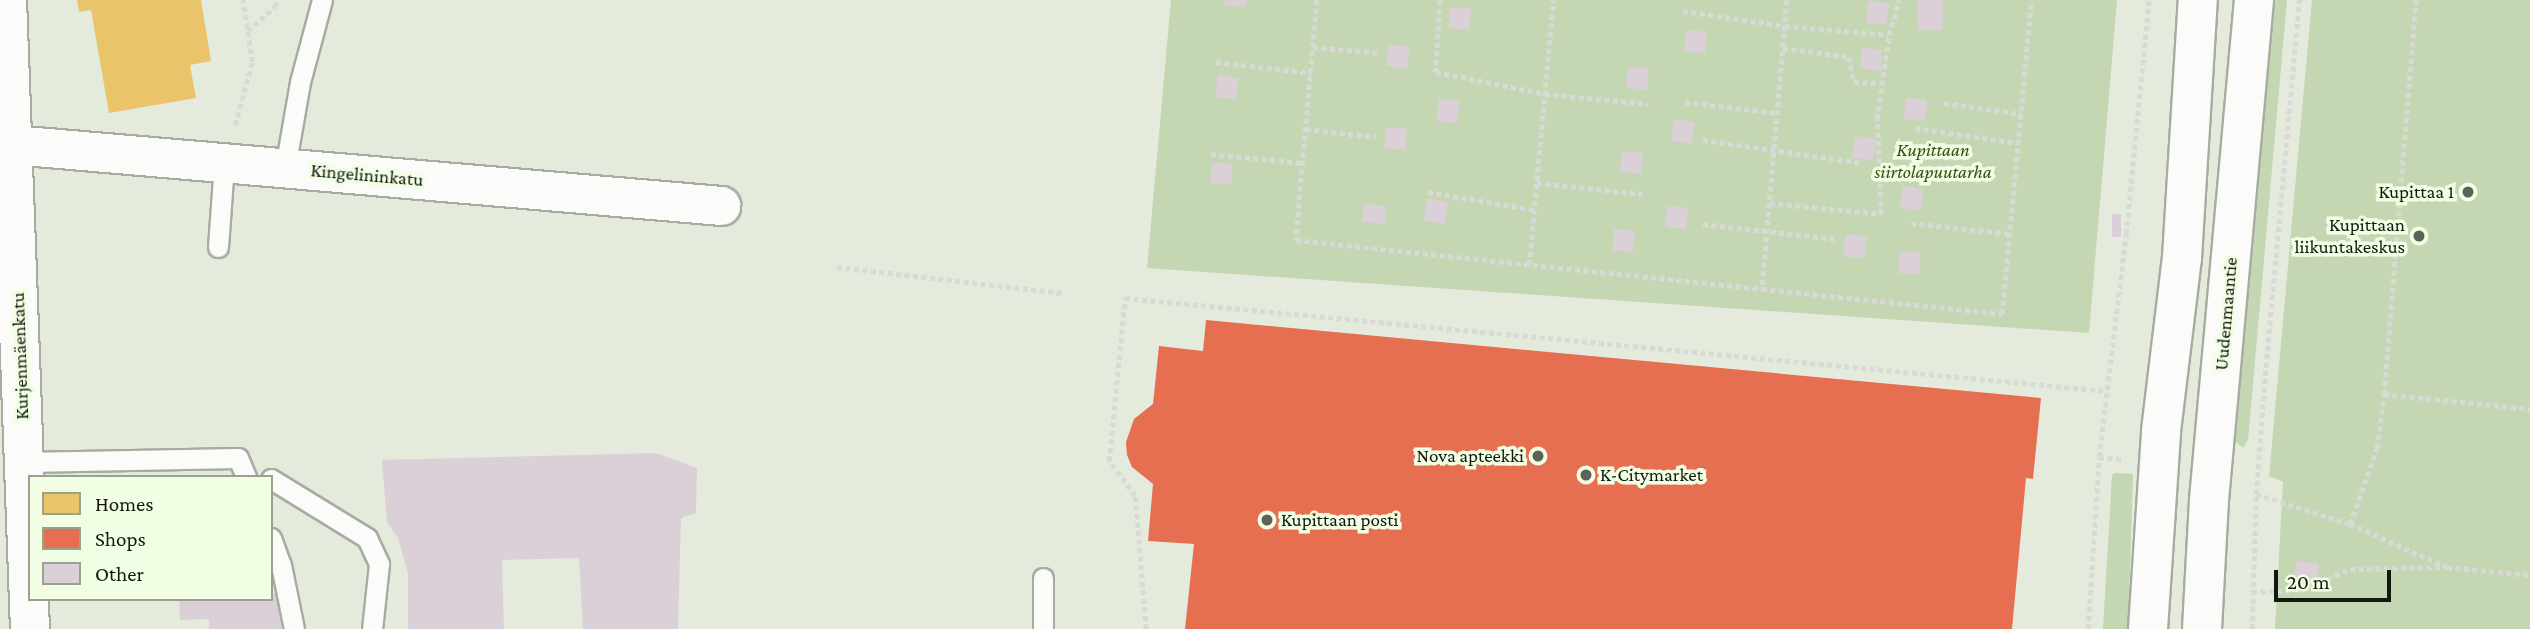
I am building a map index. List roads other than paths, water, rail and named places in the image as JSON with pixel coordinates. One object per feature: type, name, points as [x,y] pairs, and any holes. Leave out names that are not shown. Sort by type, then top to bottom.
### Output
[{"type":"street","name":"Kurjenmäenkatu","points":[[7,0],[13,145],[11,415],[24,462],[28,573]]},
{"type":"street","points":[[2148,629],[2161,430],[2182,258],[2198,0]]},
{"type":"street","name":"Uudenmaantie","points":[[2202,629],[2210,490],[2255,0]]},
{"type":"street","name":"Kingelininkatu","points":[[13,145],[721,206]]},
{"type":"street","name":"Kurjenmäenkatu","points":[[29,601],[30,629]]},
{"type":"lane","points":[[285,168],[300,82],[322,0]]},
{"type":"lane","points":[[218,247],[224,163]]},
{"type":"lane","points":[[238,458],[245,475]]},
{"type":"lane","points":[[24,462],[238,458],[265,475]]},
{"type":"lane","points":[[273,480],[367,538],[379,564],[372,629]]},
{"type":"lane","points":[[273,543],[281,565],[294,629]]},
{"type":"lane","points":[[1042,629],[1043,578]]},
{"type":"place","name":"Kupittaa 1","points":[[2468,192]]},
{"type":"place","name":"Kupittaan liikuntakeskus","points":[[2419,236]]},
{"type":"place","name":"Nova apteekki","points":[[1538,456]]},
{"type":"place","name":"K-Citymarket","points":[[1586,475]]},
{"type":"place","name":"Kupittaan posti","points":[[1267,520]]},
{"type":"park label","name":"Kupittaan siirtolapuutarha","points":[[1933,161]]}]
